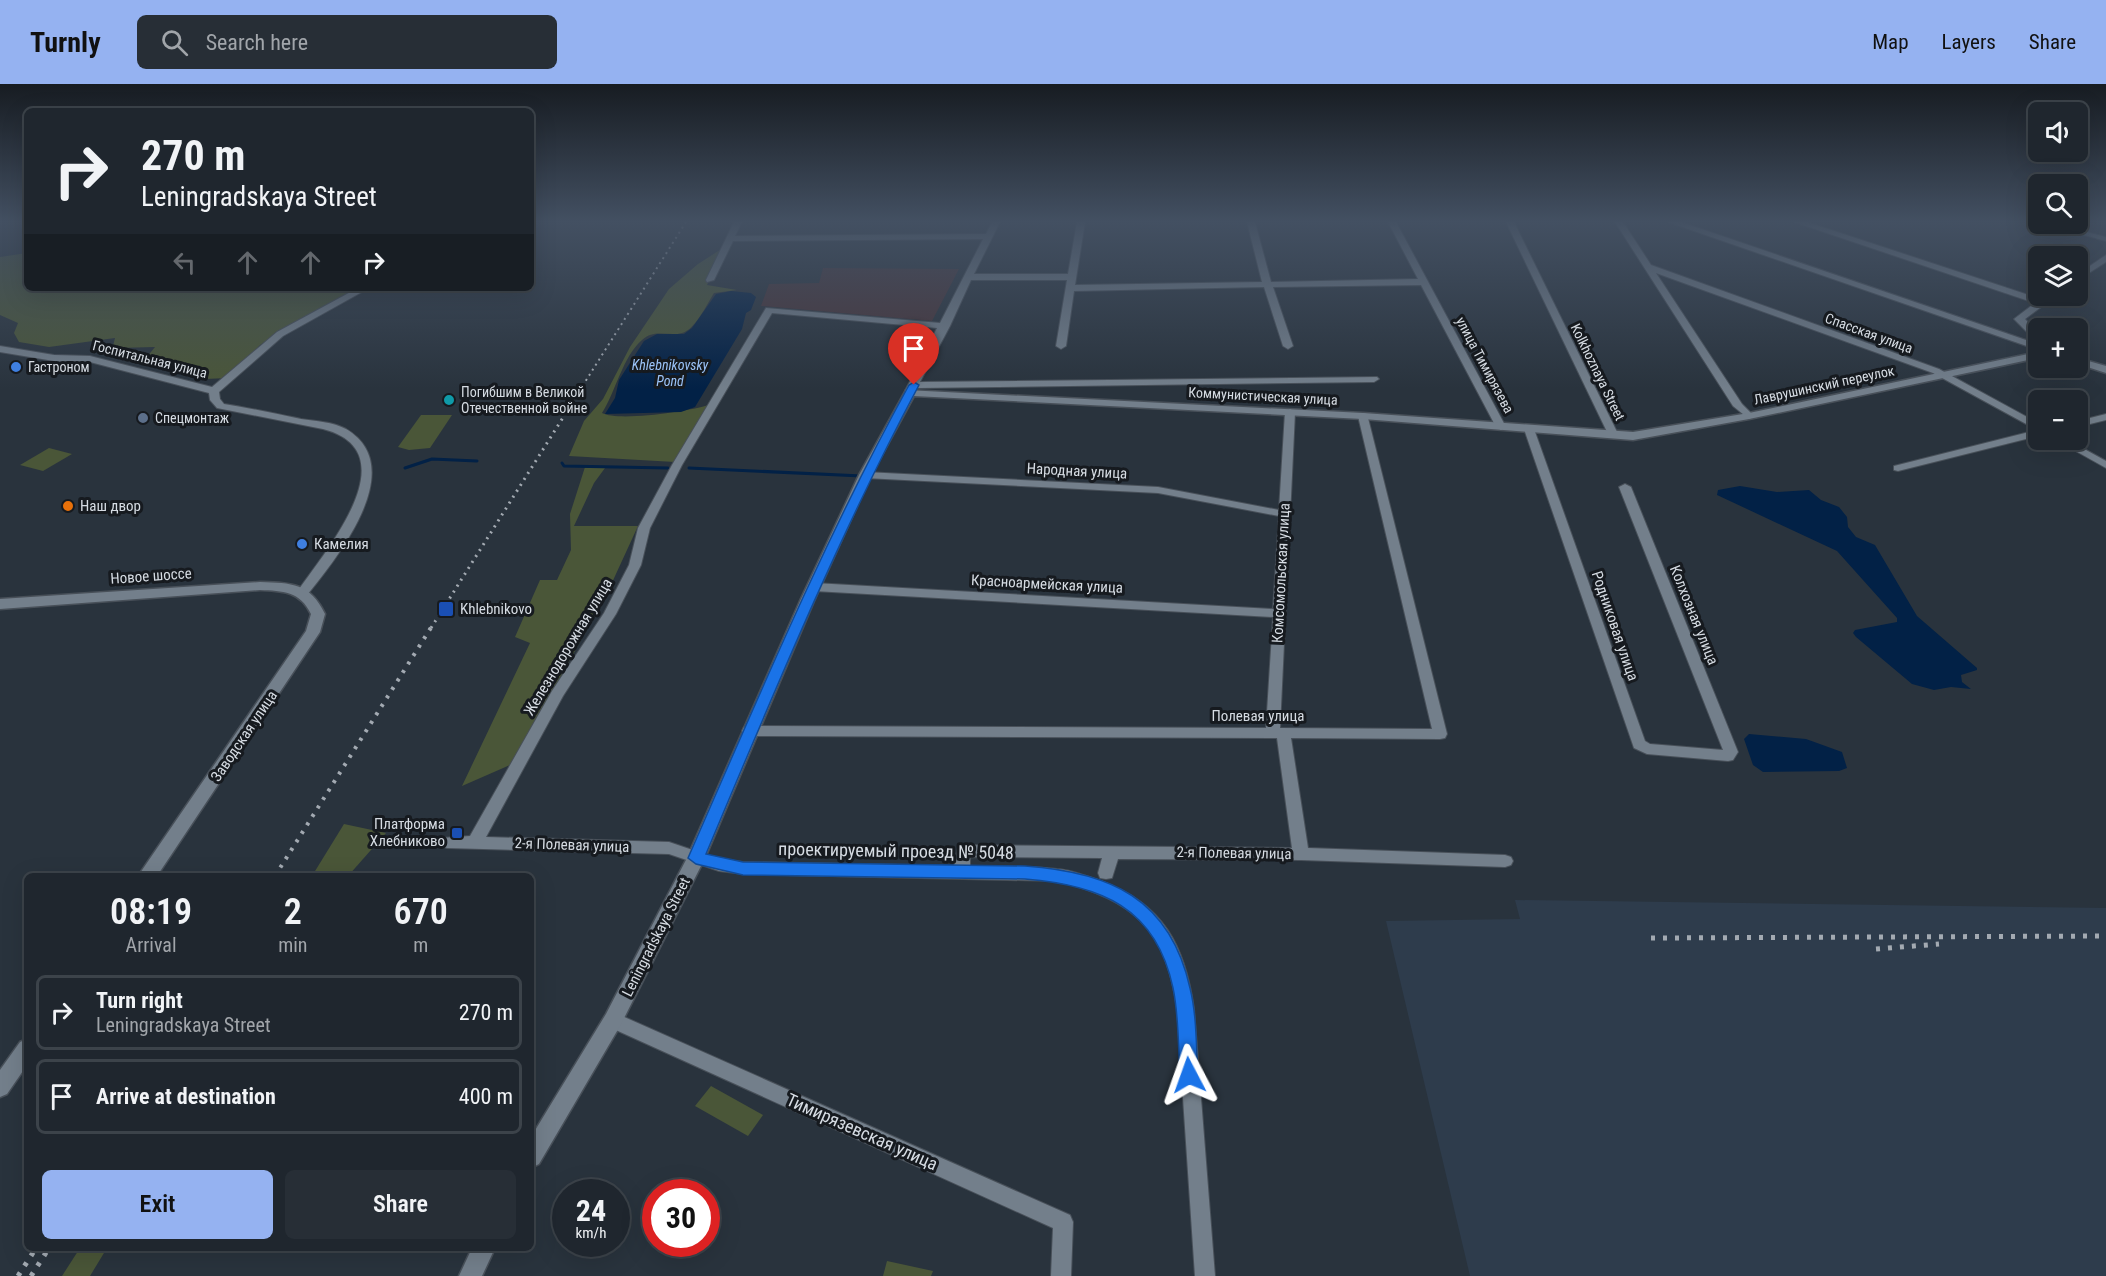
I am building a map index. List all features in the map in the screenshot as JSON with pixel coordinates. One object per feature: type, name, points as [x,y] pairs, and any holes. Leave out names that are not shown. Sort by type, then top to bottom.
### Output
[{"type":"street","name":"Leningradskaya Street","points":[[534,1152],[613,1020],[696,858],[749,731],[865,475],[970,278]]},
{"type":"street","points":[[1061,345],[1072,278]]},
{"type":"street","points":[[1266,278],[1288,345]]},
{"type":"street","name":"улица Тимирязева","points":[[1423,278],[1501,426]]},
{"type":"street","name":"Kolkhoznaya Street","points":[[1537,278],[1614,436]]},
{"type":"street","points":[[1655,278],[1738,406],[1749,416]]},
{"type":"street","name":"Спасская улица","points":[[1677,278],[1946,375],[2028,421]]},
{"type":"street","points":[[1835,278],[2028,344]]},
{"type":"street","points":[[1966,278],[2028,298]]},
{"type":"street","points":[[1070,288],[1425,282]]},
{"type":"street","points":[[214,391],[280,334],[359,291]]},
{"type":"street","points":[[2028,328],[2019,319],[2035,306]]},
{"type":"street","name":"Железнодорожная улица","points":[[475,842],[557,694],[610,614],[635,565],[644,528],[671,475],[770,310],[945,326]]},
{"type":"street","name":"Госпитальная улица","points":[[0,349],[47,357],[90,359],[214,391],[215,400],[221,406],[342,431],[363,447],[368,470],[359,507],[332,555],[303,592]]},
{"type":"street","name":"Лаврушинский переулок","points":[[1614,436],[1654,433],[1749,416],[2028,358]]},
{"type":"street","points":[[2088,364],[2106,370]]},
{"type":"street","name":"Коммунистическая улица","points":[[912,389],[1374,379]]},
{"type":"street","name":"Коммунистическая улица","points":[[912,389],[1363,416],[1614,436]]},
{"type":"street","name":"Комсомольская улица","points":[[1290,412],[1279,613],[1278,733],[1301,854]]},
{"type":"street","name":"Полевая улица","points":[[749,731],[1440,734],[1363,416]]},
{"type":"street","points":[[2088,422],[2106,417]]},
{"type":"street","name":"Родниковая улица","points":[[1529,429],[1639,744],[1647,749],[1731,755]]},
{"type":"street","points":[[1898,468],[2028,436]]},
{"type":"street","points":[[2079,450],[2106,465]]},
{"type":"street","name":"Народная улица","points":[[865,475],[1158,490],[1284,514]]},
{"type":"street","name":"Колхозная улица","points":[[1625,487],[1731,755]]},
{"type":"street","name":"Новое шоссе","points":[[0,604],[236,586],[282,586],[303,592]]},
{"type":"street","name":"Красноармейская улица","points":[[814,587],[1279,613]]},
{"type":"street","name":"Заводская улица","points":[[149,873],[313,632],[318,614],[311,598],[303,592]]},
{"type":"street","name":"2-я Полевая улица","points":[[447,842],[669,848],[696,858]]},
{"type":"street","name":"2-я Полевая улица","points":[[962,871],[963,851],[1301,854],[1505,861]]},
{"type":"street","points":[[1106,873],[1112,852]]},
{"type":"street","name":"проектируемый проезд № 5048","points":[[696,858],[743,868],[962,871],[1057,875],[1100,886],[1139,910],[1155,924],[1167,941],[1182,989],[1205,1276]]},
{"type":"street","name":"Тимирязевская улица","points":[[613,1020],[1063,1222],[1061,1276]]},
{"type":"street","points":[[0,1087],[24,1052]]},
{"type":"street","points":[[470,1276],[482,1251]]},
{"type":"shaded area","points":[[820,278],[955,278],[932,321],[761,306],[769,284],[819,283]]},
{"type":"shaded area","points":[[1515,900],[2106,908],[2106,1276],[1470,1276],[1386,921],[1520,919]]},
{"type":"green space","points":[[0,278],[24,278],[24,291],[351,291],[260,345],[228,378],[205,379],[189,370],[151,363],[146,358],[155,347],[117,348],[113,346],[115,338],[49,347],[19,342],[14,333],[18,323],[0,315]]},
{"type":"green space","points":[[682,278],[711,278],[707,285],[737,290],[714,293],[700,316],[687,331],[677,334],[652,334],[642,340],[624,365],[602,413],[638,416],[671,413],[709,405],[675,462],[569,456],[584,421],[603,399],[630,347],[669,289]]},
{"type":"green space","points":[[421,415],[452,415],[430,448],[409,450],[398,447]]},
{"type":"green space","points":[[49,448],[72,454],[43,471],[20,465]]},
{"type":"green space","points":[[585,467],[605,468],[594,483],[574,526],[638,526],[604,600],[510,765],[462,786],[530,643],[515,637],[540,580],[557,580],[571,550],[570,514]]},
{"type":"green space","points":[[344,824],[386,833],[351,873],[314,873]]},
{"type":"green space","points":[[711,1086],[763,1115],[748,1136],[695,1106]]},
{"type":"green space","points":[[78,1251],[105,1251],[90,1276],[62,1276]]},
{"type":"green space","points":[[887,1261],[933,1271],[931,1276],[883,1276]]},
{"type":"water","name":"Khlebnikovsky Pond","points":[[731,291],[751,293],[756,297],[751,310],[746,313],[742,329],[695,407],[681,412],[605,414],[615,398],[619,380],[644,341],[657,334],[684,334],[692,328],[716,294]]},
{"type":"water","points":[[1740,486],[1777,492],[1809,490],[1821,500],[1839,507],[1847,517],[1848,527],[1856,537],[1875,545],[1917,616],[1977,668],[1977,670],[1961,675],[1962,682],[1971,689],[1951,687],[1934,690],[1912,684],[1856,637],[1853,633],[1855,630],[1897,622],[1897,618],[1837,551],[1717,495],[1718,490]]},
{"type":"water","points":[[1749,734],[1806,739],[1842,752],[1847,768],[1839,771],[1763,772],[1753,765],[1744,739]]},
{"type":"waterway","points":[[405,468],[432,459],[477,461]]},
{"type":"waterway","points":[[562,463],[564,466],[668,468]]},
{"type":"waterway","points":[[689,468],[862,476]]},
{"type":"railway","points":[[573,401],[651,278]]},
{"type":"railway","points":[[431,628],[574,400]]},
{"type":"railway","points":[[277,873],[432,626]]},
{"type":"railway","points":[[1651,938],[2106,936]]},
{"type":"railway","points":[[1876,949],[1939,944]]},
{"type":"railway","points":[[18,1276],[34,1251]]},
{"type":"railway","points":[[31,1276],[47,1251]]},
{"type":"place","name":"Гастроном","points":[[16,367]]},
{"type":"place","name":"Погибшим в Великой Отечественной войне","points":[[449,400]]},
{"type":"place","name":"Спецмонтаж","points":[[143,418]]},
{"type":"place","name":"Наш двор","points":[[68,506]]},
{"type":"place","name":"Камелия","points":[[302,544]]},
{"type":"place","name":"Khlebnikovo","points":[[446,609]]},
{"type":"place","name":"Платформа Хлебниково","points":[[457,833]]},
{"type":"route","points":[[914,385],[865,475],[749,731],[696,858],[718,865],[743,868],[1025,872],[1057,875],[1100,886],[1121,896],[1139,910],[1155,924],[1167,941],[1176,963],[1182,989],[1189,1075]]}]
